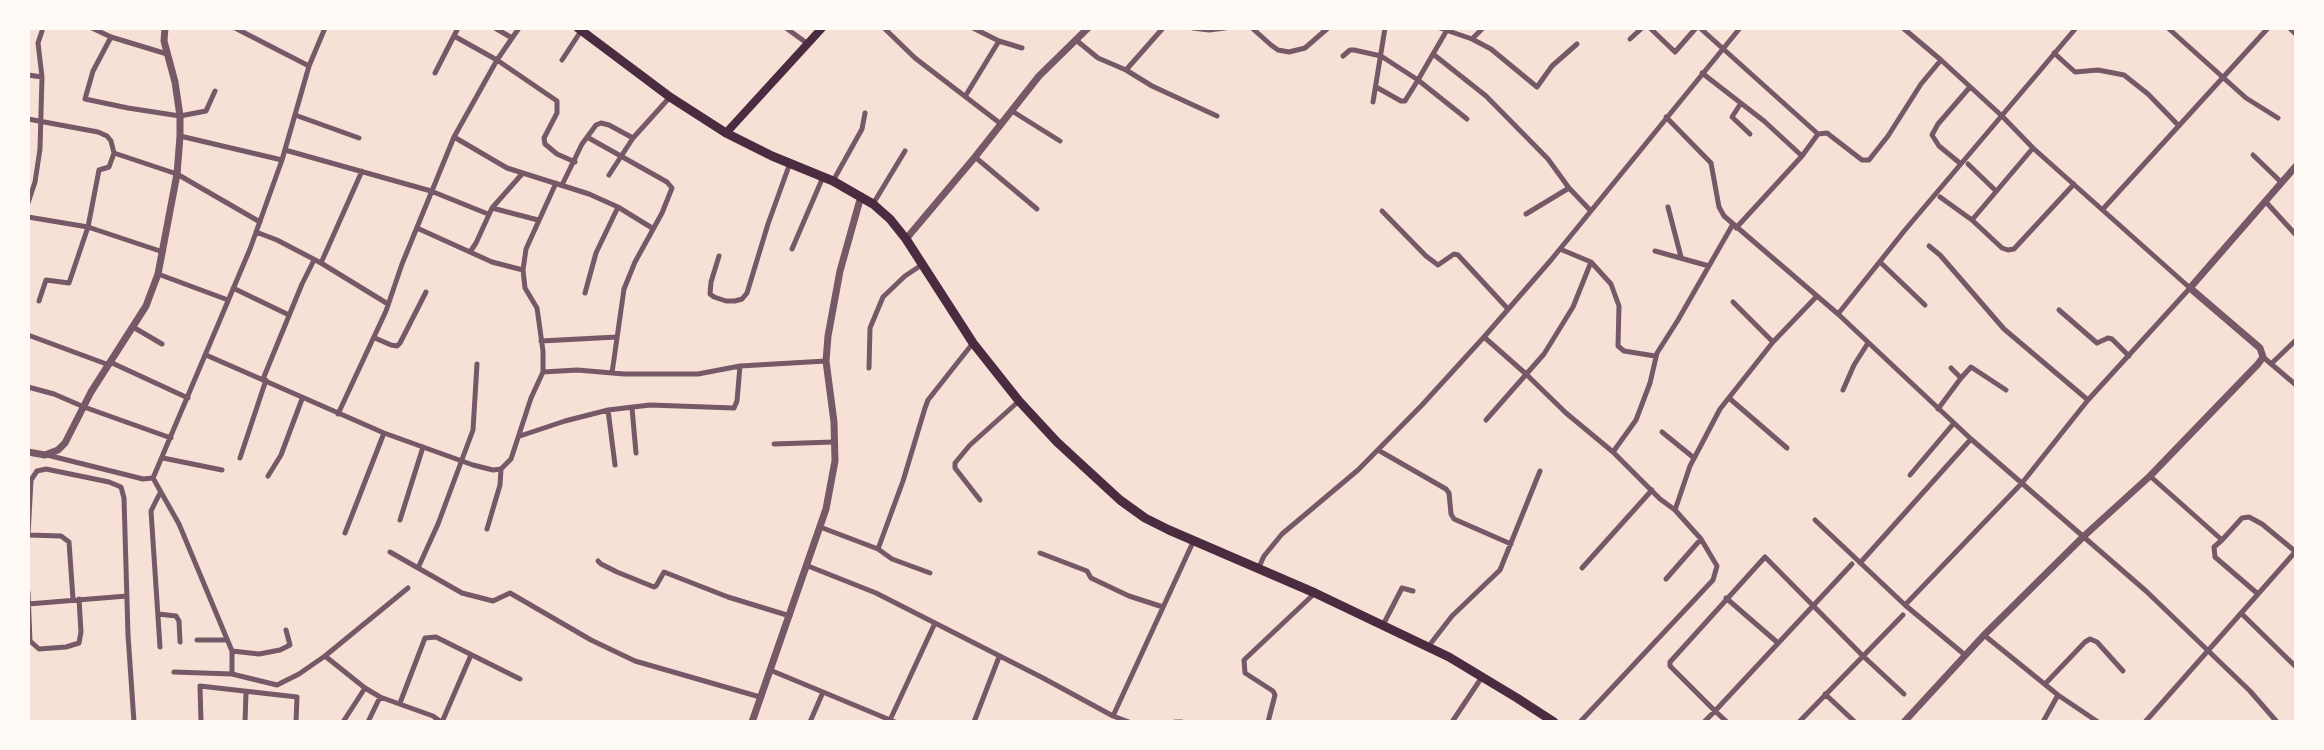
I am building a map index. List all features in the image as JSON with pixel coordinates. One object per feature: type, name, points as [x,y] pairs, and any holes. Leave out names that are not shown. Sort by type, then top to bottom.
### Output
[{"type":"highway","points":[[580,30],[670,97],[726,133],[833,181],[873,204],[906,239],[973,343],[1019,401],[1057,442],[1120,500],[1145,518],[1315,593],[1428,647],[1554,722]]},
{"type":"main road","points":[[726,133],[822,28]]},
{"type":"street","points":[[28,204],[37,173],[42,77],[38,43],[43,28]]},
{"type":"street","points":[[92,28],[111,37],[167,54]]},
{"type":"street","points":[[45,455],[58,450],[65,443],[109,364],[146,306],[158,274],[177,174],[180,136],[180,116],[167,54],[165,28]]},
{"type":"street","points":[[235,28],[309,66]]},
{"type":"street","points":[[435,73],[458,28]]},
{"type":"street","points":[[495,28],[512,38]]},
{"type":"street","points":[[338,414],[375,338],[454,137],[497,60],[519,28]]},
{"type":"street","points":[[786,28],[808,44]]},
{"type":"street","points":[[884,28],[915,58],[1001,124]]},
{"type":"street","points":[[973,28],[999,41],[1022,48]]},
{"type":"street","points":[[906,239],[1040,76],[1088,28]]},
{"type":"street","points":[[1126,70],[1163,28]]},
{"type":"street","points":[[1193,28],[1225,28]]},
{"type":"street","points":[[1252,28],[1278,50],[1289,52],[1306,48],[1328,28]]},
{"type":"street","points":[[1373,102],[1385,28]]},
{"type":"street","points":[[1472,39],[1483,28]]},
{"type":"street","points":[[1630,39],[1642,28]]},
{"type":"street","points":[[1650,28],[1675,52],[1698,28],[1756,76],[1818,134]]},
{"type":"street","points":[[1259,568],[1264,556],[1282,534],[1358,470],[1484,337],[1560,249],[1740,28]]},
{"type":"street","points":[[1903,28],[2002,116],[2033,148],[2260,348],[2263,357],[2296,386]]},
{"type":"street","points":[[1838,314],[2076,28]]},
{"type":"street","points":[[2168,28],[2246,98],[2278,118]]},
{"type":"street","points":[[2103,209],[2267,28]]},
{"type":"street","points":[[2291,28],[2296,33]]},
{"type":"street","points":[[153,478],[260,222],[323,29]]},
{"type":"street","points":[[1376,87],[1401,101],[1405,100],[1433,54],[1443,29],[1491,49],[1537,87],[1552,66],[1577,44]]},
{"type":"street","points":[[562,60],[580,30]]},
{"type":"street","points":[[454,36],[497,60],[557,101],[556,113],[544,138],[545,144],[557,154],[575,162]]},
{"type":"street","points":[[111,37],[93,71],[85,99],[180,116],[206,111],[215,91]]},
{"type":"street","points":[[1076,40],[1098,58],[1217,116]]},
{"type":"street","points":[[965,95],[999,41]]},
{"type":"street","points":[[1343,56],[1350,50],[1381,56],[1418,80],[1467,119]]},
{"type":"street","points":[[2054,53],[2075,72],[2098,70],[2124,75],[2148,94],[2179,126]]},
{"type":"street","points":[[1433,54],[1486,96],[1548,159],[1569,188],[1590,210]]},
{"type":"street","points":[[1613,452],[1636,420],[1650,383],[1655,356],[1735,226],[1802,156],[1818,134],[1827,133],[1862,160],[1869,160],[1888,136],[1921,84],[1941,60]]},
{"type":"street","points":[[1702,73],[1784,138],[1802,156]]},
{"type":"street","points":[[28,75],[42,77]]},
{"type":"street","points":[[1970,88],[1931,135],[1939,146],[1996,191]]},
{"type":"street","points":[[609,176],[633,138],[670,97]]},
{"type":"street","points":[[1741,103],[1732,119],[1750,134]]},
{"type":"street","points":[[1012,111],[1060,141]]},
{"type":"street","points":[[833,181],[862,129],[865,113]]},
{"type":"street","points":[[295,115],[359,138]]},
{"type":"street","points":[[1666,117],[1711,163],[1719,207],[1724,216],[1838,314],[1971,439],[2146,591],[2250,691],[2277,722]]},
{"type":"street","points":[[28,119],[99,132],[111,141],[114,153],[109,167],[99,170],[88,228],[69,283],[46,280],[39,301]]},
{"type":"street","points":[[487,529],[500,485],[501,469],[511,458],[531,398],[543,372],[537,307],[525,288],[523,270],[526,249],[538,220],[596,125],[609,125],[633,138]]},
{"type":"street","points":[[180,136],[282,160]]},
{"type":"street","points":[[454,137],[507,168],[559,184],[618,207],[652,228]]},
{"type":"street","points":[[587,137],[667,182],[672,188],[624,289],[612,373]]},
{"type":"street","points":[[1972,220],[2033,148]]},
{"type":"street","points":[[285,150],[431,191],[490,211],[538,220]]},
{"type":"street","points":[[873,204],[905,150]]},
{"type":"street","points":[[114,153],[177,174],[260,222]]},
{"type":"street","points":[[2253,155],[2281,182]]},
{"type":"street","points":[[975,157],[1037,209]]},
{"type":"street","points":[[719,256],[710,294],[713,298],[736,302],[747,293],[790,163]]},
{"type":"street","points":[[1905,605],[2022,483],[2088,400],[2296,166]]},
{"type":"street","points":[[321,263],[362,171]]},
{"type":"street","points":[[470,252],[490,211],[522,174]]},
{"type":"street","points":[[792,249],[823,177]]},
{"type":"street","points":[[1940,197],[1972,220],[2002,248],[2008,250],[2014,249],[2074,184]]},
{"type":"street","points":[[1526,214],[1569,188]]},
{"type":"street","points":[[752,722],[826,509],[835,461],[826,361],[828,336],[838,280],[861,196]]},
{"type":"street","points":[[2264,201],[2296,235]]},
{"type":"street","points":[[585,293],[596,253],[618,207]]},
{"type":"street","points":[[1668,207],[1681,257]]},
{"type":"street","points":[[1382,211],[1438,265],[1454,254],[1458,255],[1508,309]]},
{"type":"street","points":[[28,217],[88,228],[163,252]]},
{"type":"street","points":[[417,228],[507,267],[523,270]]},
{"type":"street","points":[[256,232],[321,263],[388,304]]},
{"type":"street","points":[[1929,246],[1940,255],[2004,329],[2088,400]]},
{"type":"street","points":[[1560,249],[1591,262],[1605,275],[1614,290],[1619,306],[1618,346],[1624,351],[1655,356]]},
{"type":"street","points":[[1655,251],[1710,266]]},
{"type":"street","points":[[240,458],[264,380],[314,260]]},
{"type":"street","points":[[1486,420],[1544,354],[1573,307],[1591,262]]},
{"type":"street","points":[[1880,262],[1925,305]]},
{"type":"street","points":[[869,368],[870,328],[883,297],[905,276],[923,264]]},
{"type":"street","points":[[158,274],[228,300]]},
{"type":"street","points":[[233,288],[289,315]]},
{"type":"street","points":[[375,338],[397,346],[426,292]]},
{"type":"street","points":[[1675,510],[1694,458],[1709,428],[1773,342],[1817,296]]},
{"type":"street","points":[[1733,302],[1773,342]]},
{"type":"street","points":[[2059,310],[2096,343],[2112,339],[2129,356]]},
{"type":"street","points":[[133,327],[162,344]]},
{"type":"street","points":[[28,335],[109,364],[188,398]]},
{"type":"street","points":[[541,341],[617,337]]},
{"type":"street","points":[[1484,337],[1675,510],[1701,540],[1717,566],[1713,580],[1580,722]]},
{"type":"street","points":[[2271,364],[2296,340]]},
{"type":"street","points":[[878,549],[928,400],[973,343]]},
{"type":"street","points":[[1843,390],[1868,343]]},
{"type":"street","points":[[206,355],[384,433],[484,468],[501,469]]},
{"type":"street","points":[[1904,722],[1984,635],[2084,536],[2150,476],[2263,357]]},
{"type":"street","points":[[543,372],[576,370],[698,374],[740,366],[826,361]]},
{"type":"street","points":[[418,568],[471,438],[475,421],[477,364]]},
{"type":"street","points":[[520,436],[608,410],[677,406],[734,408],[737,406],[740,366]]},
{"type":"street","points":[[1938,409],[1971,367],[2006,390]]},
{"type":"street","points":[[1951,368],[1961,378]]},
{"type":"street","points":[[28,387],[54,394],[171,438]]},
{"type":"street","points":[[1729,398],[1787,448]]},
{"type":"street","points":[[268,476],[281,455],[302,399]]},
{"type":"street","points":[[980,500],[954,466],[970,445],[1019,401]]},
{"type":"street","points":[[632,408],[636,453]]},
{"type":"street","points":[[608,410],[615,465]]},
{"type":"street","points":[[1910,475],[1954,423]]},
{"type":"street","points":[[1662,432],[1694,458]]},
{"type":"street","points":[[345,533],[384,433]]},
{"type":"street","points":[[1860,563],[1971,439]]},
{"type":"street","points":[[774,444],[834,442]]},
{"type":"street","points":[[400,520],[423,447]]},
{"type":"street","points":[[1378,450],[1447,489],[1454,519],[1511,544]]},
{"type":"street","points":[[28,452],[143,479],[153,478]]},
{"type":"street","points":[[163,458],[222,470]]},
{"type":"street","points":[[28,592],[30,641],[38,649],[79,643],[81,632],[69,542],[61,536],[28,535],[31,480],[37,471],[46,469],[121,487],[124,498],[128,635],[134,722]]},
{"type":"street","points":[[1428,647],[1452,616],[1500,570],[1541,471]]},
{"type":"street","points":[[2150,476],[2222,540]]},
{"type":"street","points":[[153,478],[179,524],[232,651],[232,674]]},
{"type":"street","points":[[1582,568],[1652,490]]},
{"type":"street","points":[[160,493],[151,511],[160,647]]},
{"type":"street","points":[[2145,722],[2296,552],[2262,524],[2249,517],[2242,518],[2214,547],[2215,557],[2258,594]]},
{"type":"street","points":[[1815,520],[1905,605],[1965,655]]},
{"type":"street","points":[[820,527],[930,573]]},
{"type":"street","points":[[1113,716],[1194,540]]},
{"type":"street","points":[[1666,579],[1701,540]]},
{"type":"street","points":[[390,552],[463,593],[486,600],[499,600],[510,593],[516,595],[591,640],[635,661],[760,697]]},
{"type":"street","points":[[1040,553],[1087,571],[1091,578],[1129,596],[1163,607]]},
{"type":"street","points":[[1727,722],[1670,664],[1765,557],[1904,694]]},
{"type":"street","points":[[598,561],[601,565],[653,587],[664,572],[728,597],[790,616]]},
{"type":"street","points":[[1704,722],[1852,564]]},
{"type":"street","points":[[808,566],[876,593],[1129,722]]},
{"type":"street","points":[[174,672],[232,674],[277,685],[325,656],[408,588]]},
{"type":"street","points":[[1383,625],[1401,590],[1405,588],[1413,591]]},
{"type":"street","points":[[1268,722],[1275,695],[1245,673],[1244,660],[1315,593]]},
{"type":"street","points":[[28,604],[127,596]]},
{"type":"street","points":[[1726,598],[1778,643]]},
{"type":"street","points":[[158,614],[176,616],[179,621],[180,642]]},
{"type":"street","points":[[2241,614],[2296,667]]},
{"type":"street","points":[[1799,722],[1903,615]]},
{"type":"street","points":[[770,670],[892,721],[935,623]]},
{"type":"street","points":[[232,651],[259,653],[280,650],[290,645],[286,630]]},
{"type":"street","points":[[1984,635],[2058,695],[2098,722]]},
{"type":"street","points":[[400,703],[425,638],[436,637],[520,679]]},
{"type":"street","points":[[197,639],[227,640]]},
{"type":"street","points":[[2045,684],[2090,639],[2097,642],[2123,670]]},
{"type":"street","points":[[325,656],[380,697],[433,716],[441,722],[471,655]]},
{"type":"street","points":[[977,721],[999,657]]},
{"type":"street","points":[[1452,722],[1482,677]]},
{"type":"street","points":[[201,722],[200,686],[297,698],[296,722]]},
{"type":"street","points":[[344,722],[365,688]]},
{"type":"street","points":[[810,722],[823,692]]},
{"type":"street","points":[[245,722],[246,693]]},
{"type":"street","points":[[1825,694],[1855,722]]},
{"type":"street","points":[[2043,722],[2058,695]]},
{"type":"street","points":[[368,722],[380,697]]},
{"type":"street","points":[[1175,722],[1182,722]]}]
